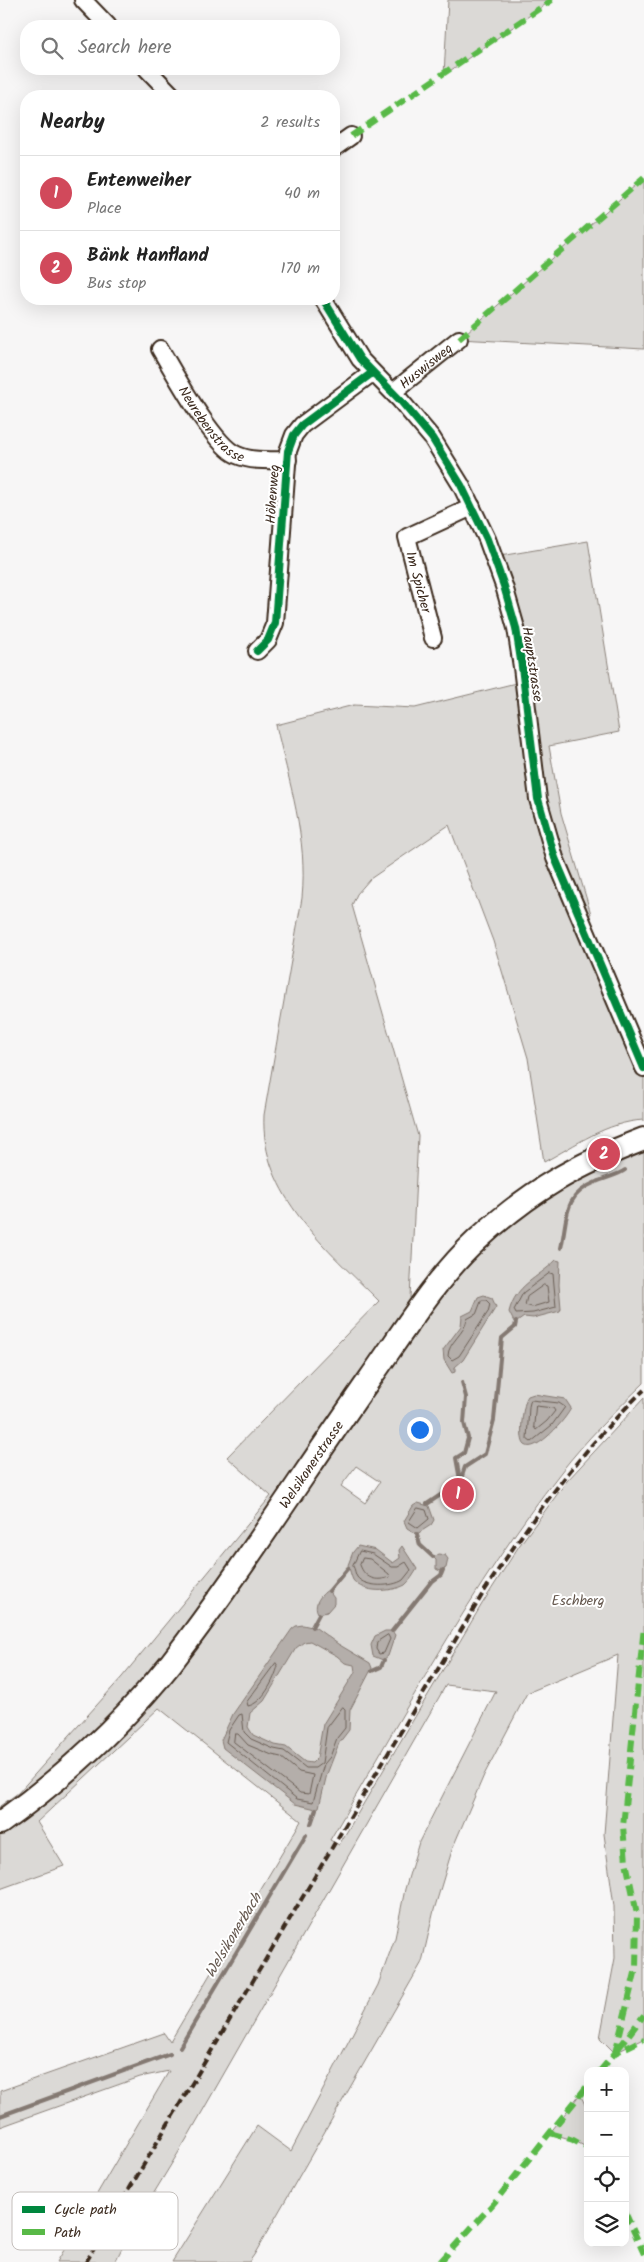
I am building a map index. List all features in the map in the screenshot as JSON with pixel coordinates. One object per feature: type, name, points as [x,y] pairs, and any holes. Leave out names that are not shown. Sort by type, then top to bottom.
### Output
[{"type":"main road","name":"Welsikonerstrasse","points":[[0,1823],[26,1804],[90,1750],[118,1723],[170,1664],[283,1506],[421,1306],[461,1256],[502,1218],[541,1188],[584,1164],[644,1139]]},
{"type":"street","points":[[83,0],[102,20]]},
{"type":"street","points":[[153,75],[167,90]]},
{"type":"street","points":[[340,144],[350,136]]},
{"type":"street","name":"Hauptstrasse","points":[[326,305],[349,344],[372,373],[392,392],[432,438],[472,506],[494,557],[516,628],[538,799],[555,858],[644,1068]]},
{"type":"street","name":"Huswisweg","points":[[392,392],[459,339]]},
{"type":"street","name":"Neurebenstrasse","points":[[160,349],[215,436],[228,450],[243,457],[253,459],[288,460]]},
{"type":"street","name":"Höhenweg","points":[[257,651],[268,640],[275,623],[290,443],[302,425],[372,373]]},
{"type":"street","name":"Im Spicher","points":[[434,638],[407,537],[472,506]]},
{"type":"green space","points":[[448,0],[552,0],[444,75]]},
{"type":"green space","points":[[644,178],[644,349],[459,339]]},
{"type":"green space","name":"Eschberg","points":[[588,541],[619,732],[549,746],[561,813],[591,914],[581,918],[644,1045],[644,1120],[617,1125],[592,1135],[544,1162],[528,1058],[493,941],[449,825],[370,879],[357,894],[352,905],[418,1136],[410,1298],[421,1306],[481,1248],[556,1189],[636,1153],[644,1153],[644,1383],[601,1426],[561,1472],[498,1560],[468,1605],[330,1840],[339,1845],[482,1604],[519,1546],[567,1481],[644,1398],[644,2039],[615,2053],[600,2038],[615,1958],[614,1906],[604,1834],[618,1655],[527,1693],[484,1775],[453,1847],[434,1910],[422,1962],[249,2262],[172,2262],[257,2126],[291,2151],[378,1985],[395,1938],[405,1889],[419,1842],[496,1691],[446,1685],[154,2192],[98,2192],[169,2071],[140,2077],[0,2127],[0,2091],[164,2033],[170,2042],[301,1821],[159,1708],[37,1822],[64,1866],[0,1889],[0,1806],[18,1793],[122,1677],[271,1496],[227,1457],[379,1301],[319,1241],[301,1219],[285,1196],[273,1171],[266,1144],[264,1115],[302,898],[303,876],[300,832],[292,789],[276,725],[354,705],[415,708],[524,681],[494,557]],"holes":[[[356,1466],[380,1482],[365,1503],[341,1486]]]},
{"type":"green space","points":[[580,2094],[584,2102],[584,2146],[573,2140],[550,2133]]},
{"type":"green space","points":[[64,2250],[121,2250],[115,2262],[57,2262]]},
{"type":"water","points":[[556,1260],[560,1261],[560,1311],[533,1318],[524,1317],[514,1322],[509,1312],[517,1295],[522,1288]]},
{"type":"water","points":[[484,1295],[492,1298],[496,1307],[463,1360],[455,1367],[455,1372],[452,1373],[444,1360],[443,1350],[461,1326],[462,1316],[472,1311],[478,1297]]},
{"type":"water","points":[[534,1394],[565,1399],[571,1408],[551,1434],[530,1446],[525,1445],[523,1442],[522,1421],[526,1400],[528,1396]]},
{"type":"water","points":[[418,1503],[429,1506],[434,1520],[431,1525],[417,1534],[407,1528],[404,1521],[413,1506]]},
{"type":"water","points":[[358,1546],[376,1550],[393,1563],[400,1558],[399,1550],[402,1546],[417,1569],[405,1585],[385,1590],[364,1588],[353,1580],[348,1565],[353,1552]]},
{"type":"water","points":[[438,1554],[445,1555],[448,1559],[446,1568],[440,1571],[436,1569],[436,1560],[433,1557]]},
{"type":"water","points":[[328,1590],[334,1598],[334,1604],[327,1612],[319,1614],[316,1608],[318,1601]]},
{"type":"water","points":[[303,1625],[316,1628],[370,1663],[372,1668],[350,1710],[349,1730],[339,1743],[327,1774],[319,1807],[316,1809],[295,1804],[223,1748],[221,1740],[233,1714],[292,1629]],"holes":[[[310,1641],[337,1656],[345,1663],[354,1665],[355,1672],[323,1724],[317,1758],[312,1763],[305,1762],[286,1747],[275,1745],[253,1735],[248,1727],[250,1713],[264,1701],[296,1648],[304,1642]]]},
{"type":"water","points":[[385,1631],[392,1631],[395,1635],[388,1656],[383,1660],[373,1656],[371,1645],[375,1636]]},
{"type":"waterway","name":"Welsikonerbach","points":[[561,1248],[568,1209],[577,1194],[596,1182],[625,1170]]},
{"type":"waterway","name":"Welsikonerbach","points":[[427,1504],[460,1482],[465,1467],[485,1454],[494,1420],[502,1338],[515,1327],[516,1322]]},
{"type":"waterway","points":[[460,1480],[456,1458],[464,1453],[468,1438],[464,1423],[466,1397],[462,1382]]},
{"type":"waterway","name":"Welsikonerbach","points":[[417,1534],[420,1545],[433,1557]]},
{"type":"waterway","points":[[329,1591],[348,1568]]},
{"type":"waterway","name":"Welsikonerbach","points":[[433,1581],[441,1575],[443,1570]]},
{"type":"waterway","name":"Welsikonerbach","points":[[392,1631],[431,1582]]},
{"type":"waterway","points":[[312,1627],[319,1614]]},
{"type":"waterway","name":"Welsikonerbach","points":[[372,1671],[381,1667],[384,1660]]},
{"type":"waterway","name":"Welsikonerbach","points":[[311,1824],[316,1809]]},
{"type":"waterway","name":"Welsikonerbach","points":[[180,2047],[306,1835]]},
{"type":"waterway","name":"Welsikonerbach","points":[[0,2116],[170,2054]]},
{"type":"railway","points":[[128,2192],[485,1590],[559,1485],[600,1436],[644,1390]]},
{"type":"railway","points":[[86,2262],[93,2250]]},
{"type":"marked path","points":[[351,136],[552,0]]},
{"type":"marked path","points":[[459,339],[644,178]]},
{"type":"marked path","points":[[615,2053],[636,1969],[637,1914],[626,1862],[623,1826],[644,1627]]},
{"type":"marked path","points":[[618,2049],[644,2015]]},
{"type":"marked path","points":[[603,2067],[615,2053],[644,2039]]},
{"type":"marked path","points":[[440,2262],[493,2204],[584,2090]]},
{"type":"marked path","points":[[550,2133],[573,2140],[584,2146]]},
{"type":"marked path","points":[[629,2221],[644,2254]]},
{"type":"cycle path","points":[[327,305],[360,359],[400,400],[432,438],[461,485],[487,539],[504,586],[516,628],[538,799],[555,858],[644,1068]]},
{"type":"cycle path","points":[[257,651],[268,640],[275,623],[288,451],[294,435],[302,425],[372,373]]},
{"type":"place","name":"Bänk Hanfland","points":[[604,1154]]},
{"type":"place","name":"Entenweiher","points":[[458,1494]]}]
